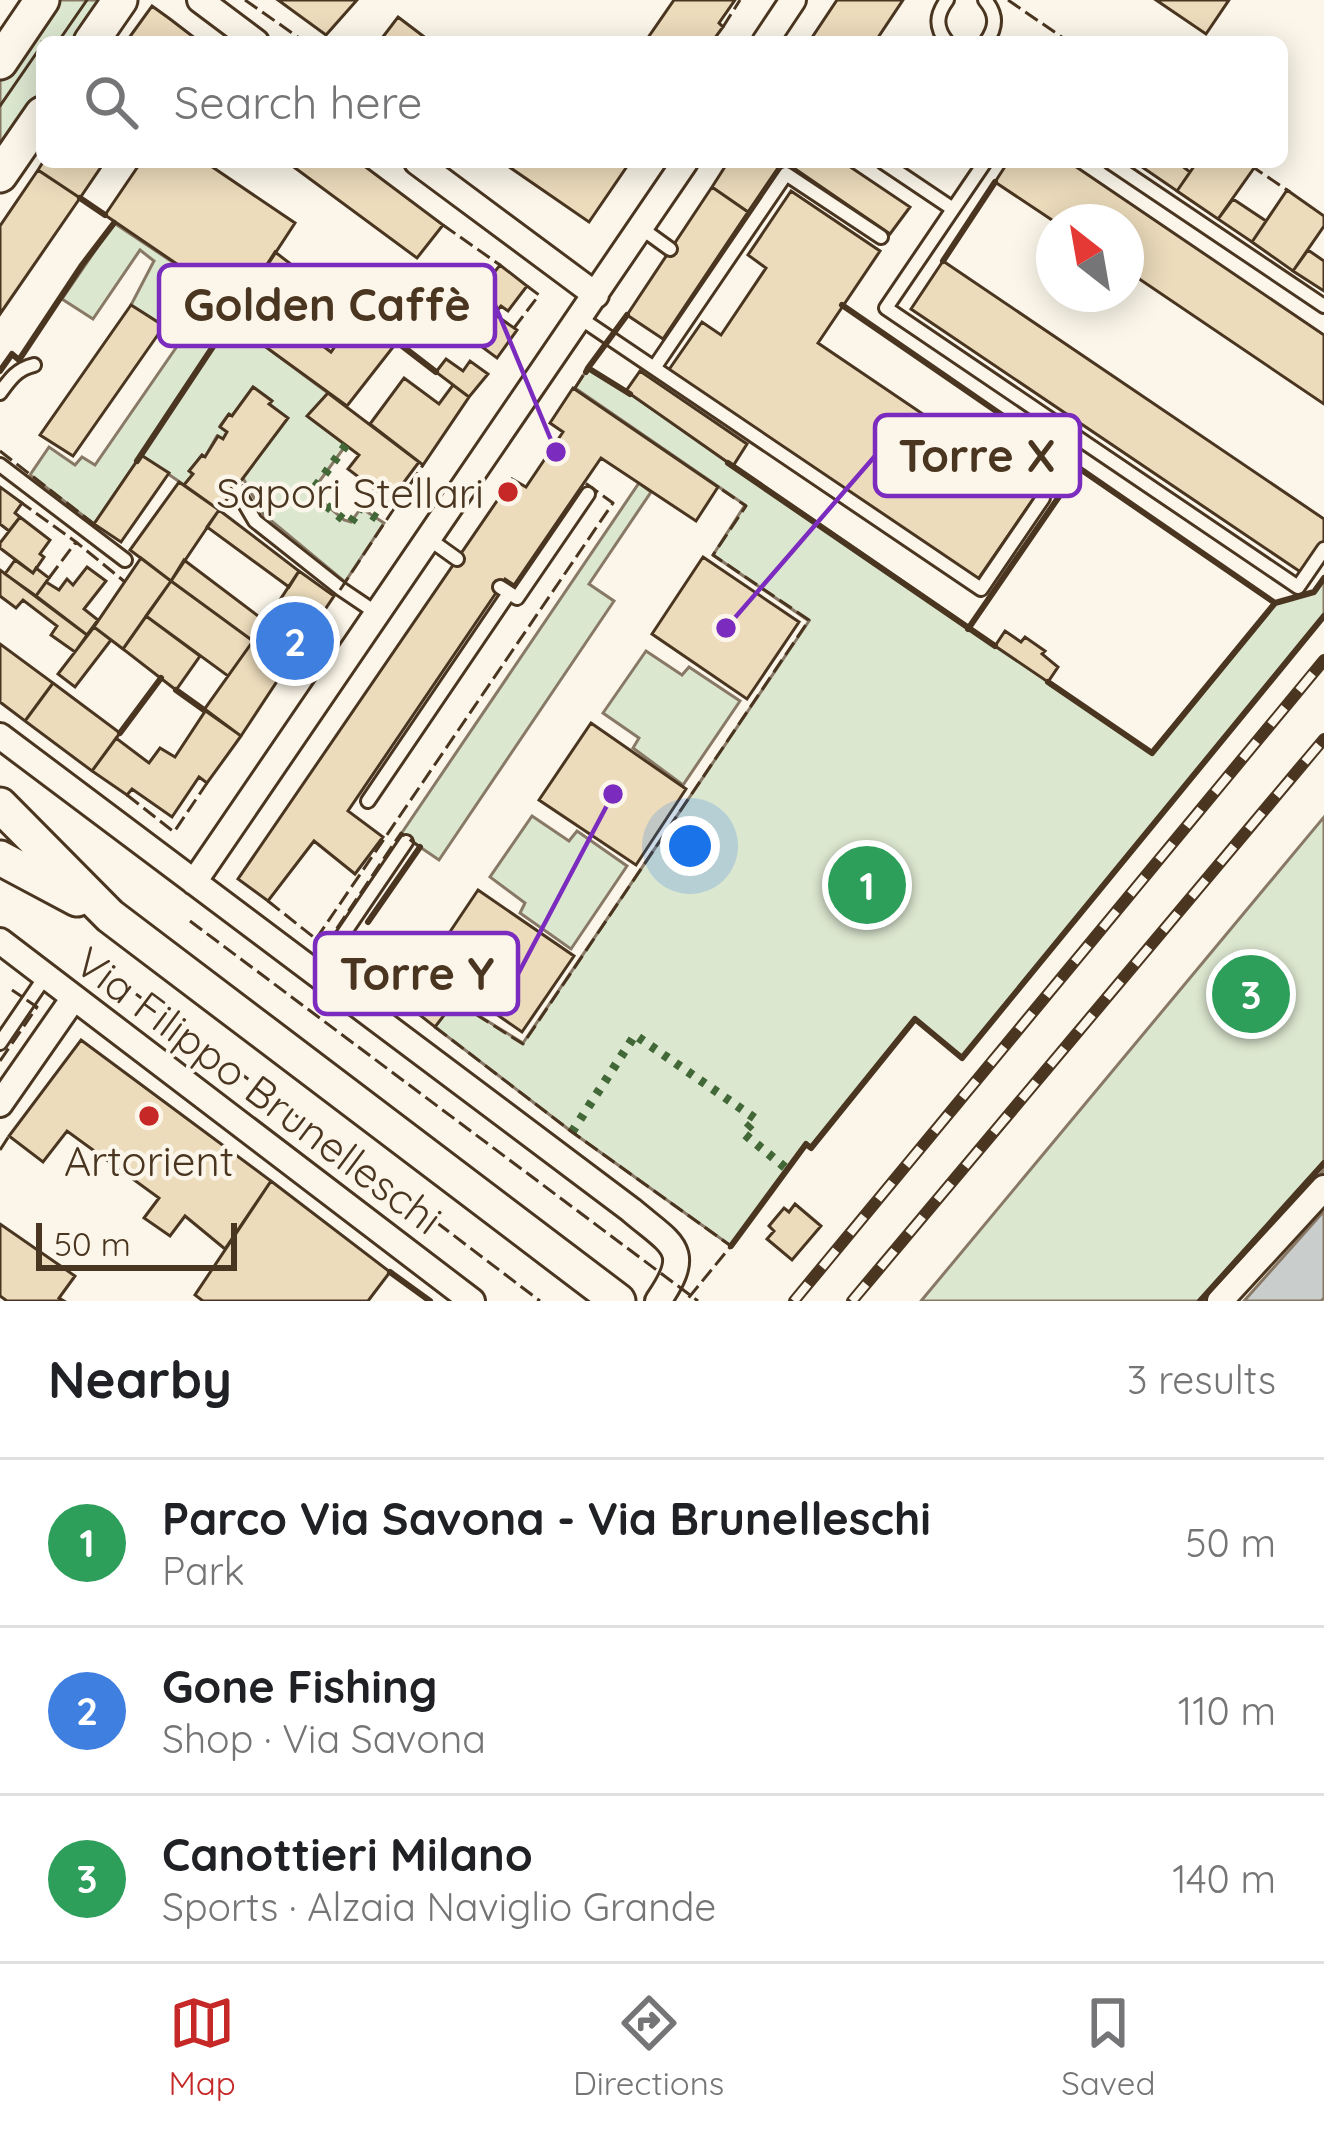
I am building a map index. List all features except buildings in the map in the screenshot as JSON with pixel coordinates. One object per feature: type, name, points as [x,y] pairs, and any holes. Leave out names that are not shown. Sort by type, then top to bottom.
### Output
[{"type":"main road","points":[[0,62],[42,0]]},
{"type":"main road","points":[[95,36],[120,0]]},
{"type":"main road","points":[[0,175],[36,123]]},
{"type":"main road","points":[[0,805],[110,916],[618,1301]]},
{"type":"main road","points":[[0,858],[110,916]]},
{"type":"street","points":[[200,0],[248,36]]},
{"type":"street","points":[[769,36],[793,0]]},
{"type":"street","points":[[425,168],[596,295]]},
{"type":"street","points":[[194,882],[681,168]]},
{"type":"street","points":[[0,736],[631,1210],[676,1252],[675,1273],[658,1301]]},
{"type":"street","name":"Via Filippo Brunelleschi","points":[[0,941],[472,1301]]},
{"type":"street","points":[[0,1104],[73,998]]},
{"type":"street","points":[[1220,1301],[1324,1188]]},
{"type":"lane","points":[[942,36],[938,20],[947,0]]},
{"type":"lane","points":[[985,0],[995,22],[990,36]]},
{"type":"lane","points":[[893,168],[953,209]]},
{"type":"lane","points":[[981,168],[886,308],[1298,586],[1324,549]]},
{"type":"lane","points":[[1119,168],[1324,307]]},
{"type":"lane","points":[[654,368],[711,275],[786,174],[880,237]]},
{"type":"lane","points":[[641,228],[670,249]]},
{"type":"lane","points":[[580,318],[981,589],[1043,498]]},
{"type":"lane","points":[[0,393],[12,376],[34,365]]},
{"type":"lane","points":[[0,465],[125,560]]},
{"type":"lane","points":[[238,492],[255,521],[378,614]]},
{"type":"lane","points":[[368,801],[504,590],[517,598],[587,494]]},
{"type":"lane","points":[[429,539],[458,559]]},
{"type":"lane","points":[[316,974],[406,842]]},
{"type":"lane","points":[[0,1043],[45,977]]},
{"type":"green space","points":[[49,0],[109,0],[83,36],[36,36],[36,105],[0,156],[0,71]]},
{"type":"green space","points":[[114,223],[240,307],[231,321],[328,393],[308,416],[346,445],[316,486],[317,497],[344,520],[351,522],[361,508],[384,523],[345,582],[263,514],[243,478],[287,418],[253,387],[220,426],[227,432],[223,439],[217,436],[184,485],[141,455],[94,524],[30,475],[49,447],[75,465],[82,457],[95,465],[209,300],[196,292],[171,331],[131,305],[154,261],[140,250],[93,319],[62,299]]},
{"type":"green space","points":[[588,368],[1151,752],[1275,603],[1314,592],[1324,578],[1324,616],[962,1058],[915,1020],[811,1148],[805,1145],[731,1246],[435,1027],[445,1013],[426,999],[434,988],[523,1043],[809,621],[713,555],[745,505],[575,388]]},
{"type":"green space","points":[[639,483],[651,492],[589,584],[614,601],[439,860],[401,834]]},
{"type":"green space","points":[[646,651],[682,675],[689,667],[740,701],[683,785],[633,748],[639,738],[603,713]]},
{"type":"green space","points":[[532,816],[569,841],[577,831],[627,866],[571,949],[520,913],[525,903],[490,877]]},
{"type":"green space","points":[[1324,817],[1324,1170],[1212,1301],[921,1301]]},
{"type":"shaded area","points":[[1324,1211],[1324,1298],[1244,1301]]},
{"type":"tram line","points":[[62,36],[87,0]]},
{"type":"tram line","points":[[0,106],[36,54]]},
{"type":"railway","points":[[794,1301],[1324,660]]},
{"type":"railway","points":[[852,1301],[1324,739]]},
{"type":"hedge","points":[[346,445],[316,486],[317,498],[344,520],[351,522],[361,508],[384,523]]},
{"type":"hedge","points":[[572,1132],[635,1035],[756,1119],[743,1133],[787,1169]]},
{"type":"fence","points":[[245,0],[296,36]]},
{"type":"fence","points":[[723,27],[740,0]]},
{"type":"fence","points":[[1008,0],[1060,36]]},
{"type":"fence","points":[[1254,168],[1290,192]]},
{"type":"fence","points":[[443,225],[500,265]]},
{"type":"fence","points":[[514,328],[539,295],[527,286]]},
{"type":"fence","points":[[575,388],[588,368]]},
{"type":"fence","points":[[0,451],[94,524]]},
{"type":"fence","points":[[340,590],[423,465]]},
{"type":"fence","points":[[316,939],[613,503],[584,482]]},
{"type":"fence","points":[[426,999],[434,988],[523,1044],[809,620],[713,555],[746,506],[718,487]]},
{"type":"fence","points":[[19,501],[125,582]]},
{"type":"fence","points":[[49,578],[76,542]]},
{"type":"fence","points":[[127,795],[174,832],[207,783]]},
{"type":"fence","points":[[325,946],[401,833],[420,847]]},
{"type":"fence","points":[[268,901],[416,1012]]},
{"type":"fence","points":[[190,921],[698,1301]]},
{"type":"fence","points":[[0,1061],[37,1007],[12,990]]},
{"type":"fence","points":[[136,994],[540,1301]]},
{"type":"fence","points":[[435,1027],[731,1246],[686,1301]]},
{"type":"fence","points":[[0,1150],[9,1136]]},
{"type":"wall","points":[[943,261],[995,182]]},
{"type":"wall","points":[[80,198],[105,215]]},
{"type":"wall","points":[[0,371],[12,354],[19,360],[114,223]]},
{"type":"wall","points":[[326,291],[358,314]]},
{"type":"wall","points":[[842,305],[1275,603]]},
{"type":"wall","points":[[588,368],[627,315]]},
{"type":"wall","points":[[137,461],[230,321]]},
{"type":"wall","points":[[397,342],[436,372]]},
{"type":"wall","points":[[586,372],[588,368],[630,394]]},
{"type":"wall","points":[[728,463],[995,646]]},
{"type":"wall","points":[[968,629],[1078,469]]},
{"type":"wall","points":[[1048,682],[1152,753],[1275,603],[1314,592],[1324,578]]},
{"type":"wall","points":[[731,1246],[806,1144],[811,1148],[915,1019],[962,1058],[1324,616]]},
{"type":"wall","points":[[120,733],[161,678]]},
{"type":"wall","points":[[176,690],[204,710]]},
{"type":"wall","points":[[368,922],[420,847]]},
{"type":"wall","points":[[1200,1301],[1324,1163]]},
{"type":"wall","points":[[390,1272],[430,1301]]},
{"type":"place","name":"Golden Caffè","points":[[556,452]]},
{"type":"place","name":"Sapori Stellari","points":[[508,492]]},
{"type":"place","name":"Torre X","points":[[726,628]]},
{"type":"place","name":"Gone Fishing","points":[[295,641]]},
{"type":"place","name":"Torre Y","points":[[613,794]]},
{"type":"place","name":"Parco Via Savona - Via Brunelleschi","points":[[867,885]]},
{"type":"place","name":"Canottieri Milano","points":[[1251,994]]},
{"type":"place","name":"Artorient","points":[[149,1116]]}]
